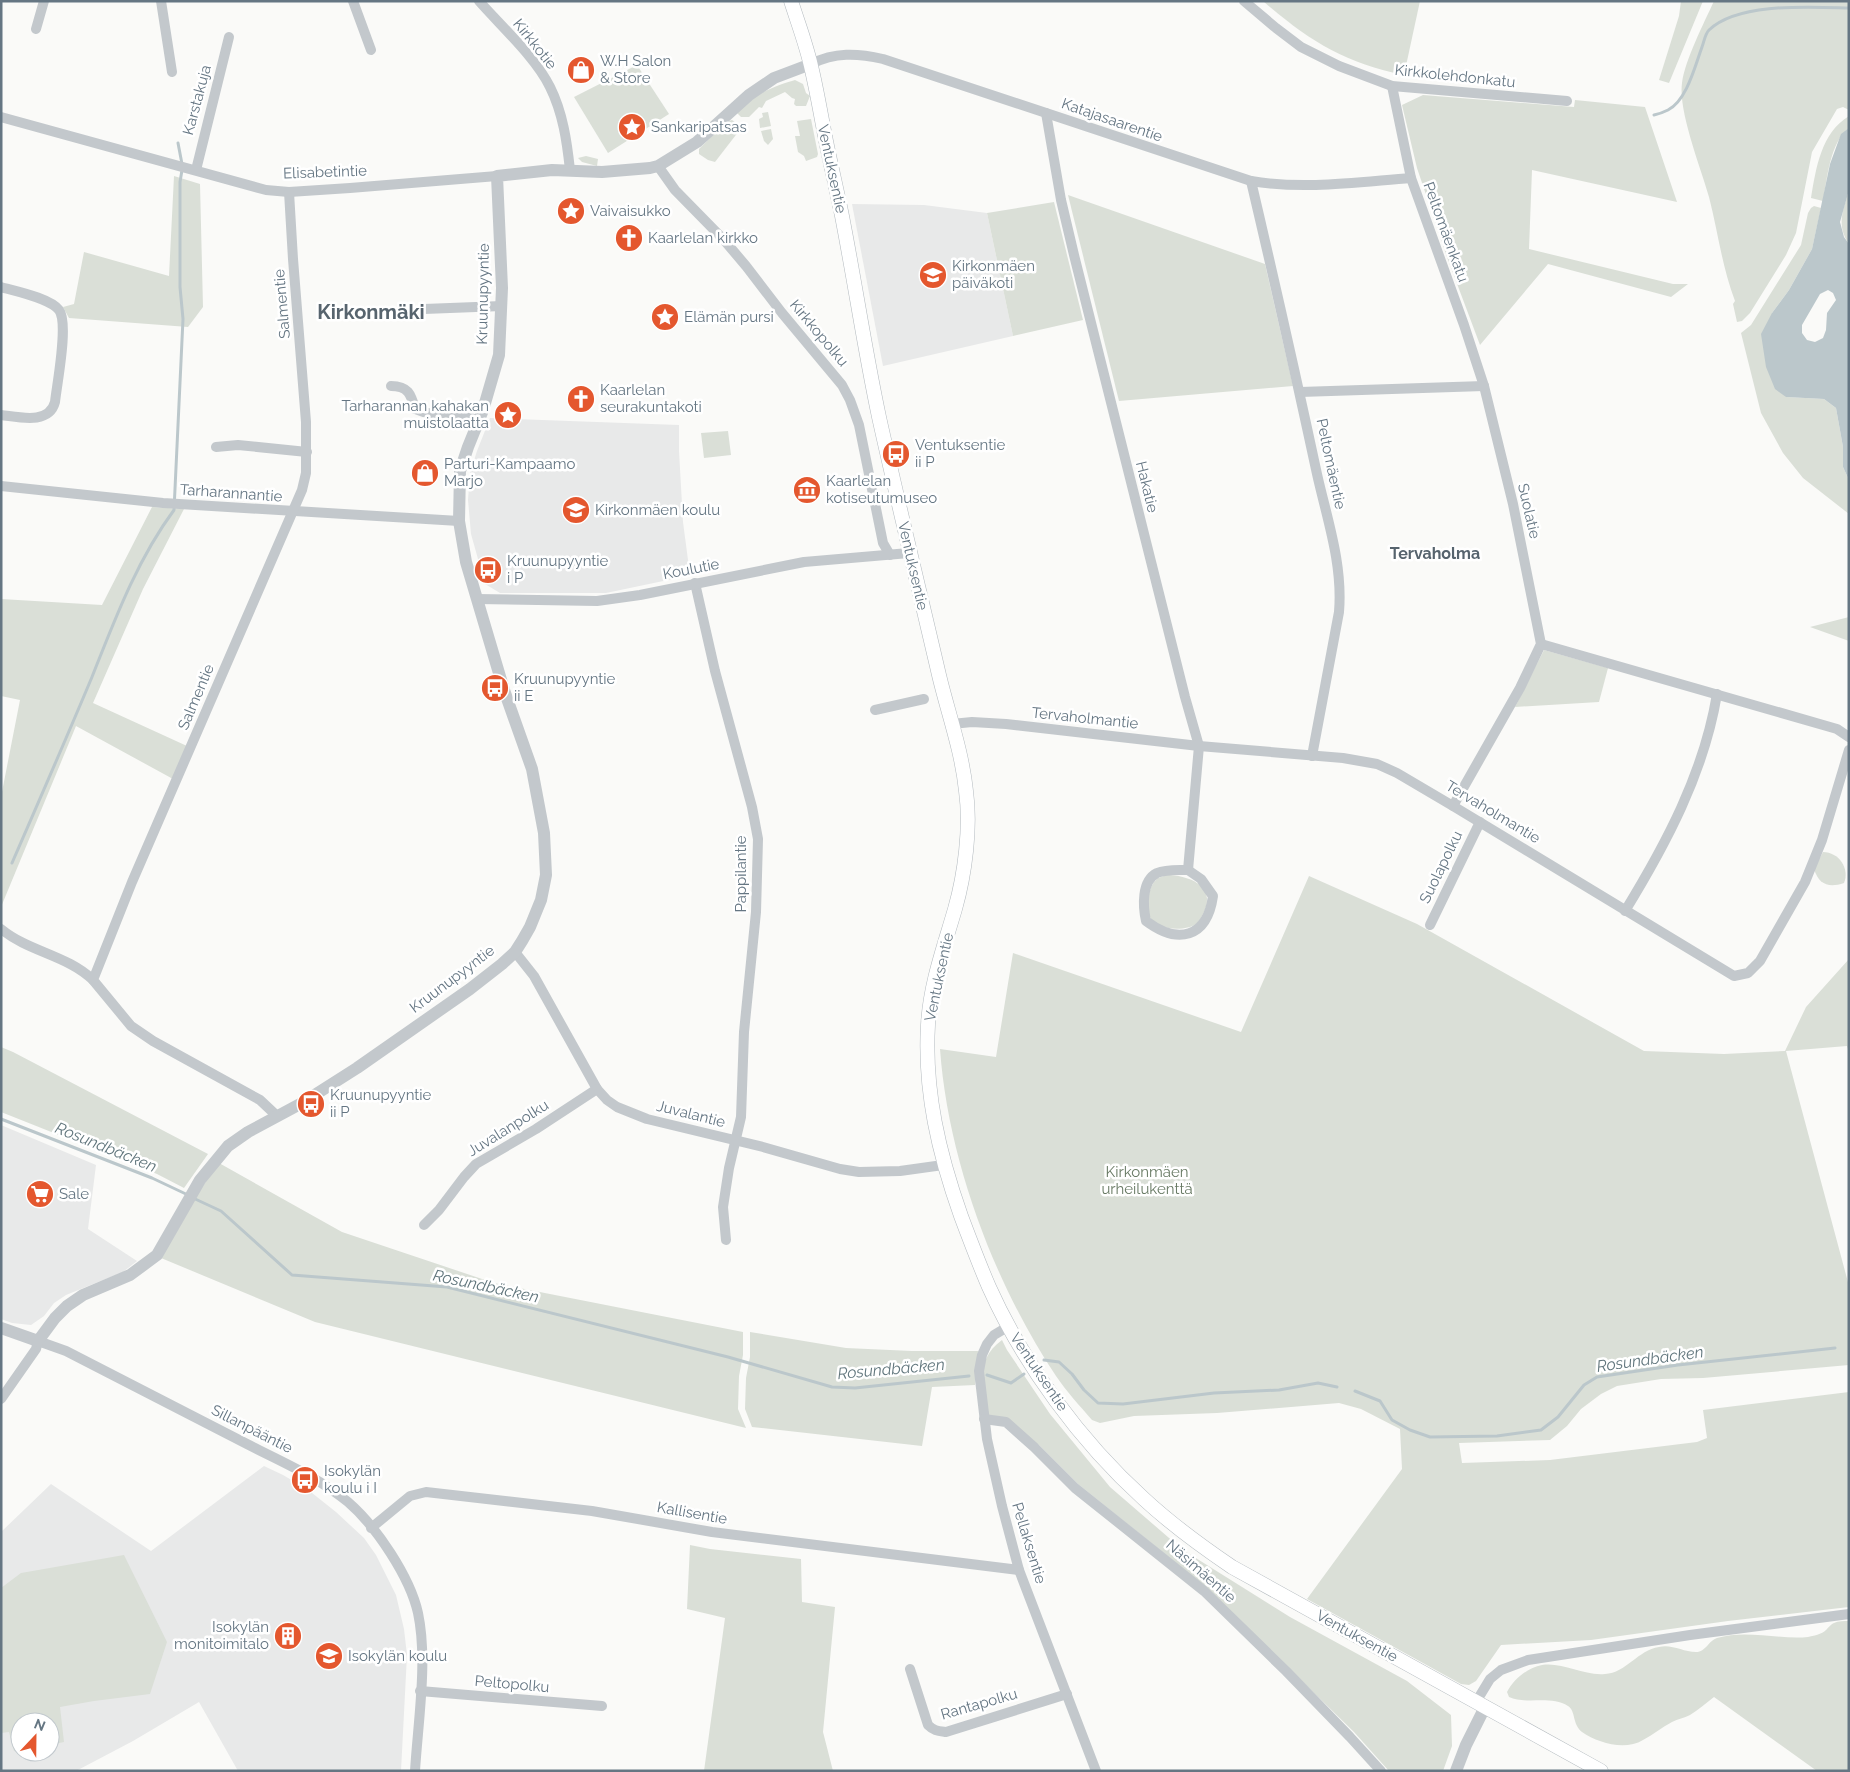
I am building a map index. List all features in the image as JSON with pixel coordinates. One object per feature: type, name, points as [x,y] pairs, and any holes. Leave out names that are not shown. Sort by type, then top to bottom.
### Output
[{"type":"main road","name":"Ventuksentie","points":[[790,1],[811,64],[841,212],[875,398],[909,553],[966,785],[968,803],[961,884],[931,998],[928,1022],[928,1084],[943,1165],[970,1242],[989,1288],[1009,1326],[1044,1382],[1082,1433],[1121,1477],[1203,1547],[1232,1566],[1601,1771]]},
{"type":"street","points":[[36,30],[44,1]]},
{"type":"street","points":[[161,1],[172,72]]},
{"type":"street","points":[[353,1],[371,50]]},
{"type":"street","name":"Kirkkotie","points":[[479,1],[537,66],[550,86],[563,122],[570,170]]},
{"type":"street","name":"Kirkkolehdonkatu","points":[[1244,1],[1301,47],[1339,66],[1392,86],[1567,101]]},
{"type":"street","name":"Karstakuja","points":[[196,170],[229,37]]},
{"type":"street","name":"Katajasaarentie","points":[[811,64],[846,54],[862,54],[883,59],[1251,181],[1285,186],[1308,186],[1410,178]]},
{"type":"street","points":[[658,166],[696,142],[749,95],[774,78],[811,64]]},
{"type":"street","name":"Peltomäenkatu","points":[[1392,86],[1410,178],[1461,316],[1484,386]]},
{"type":"street","name":"Hakatie","points":[[1046,113],[1061,200],[1074,256],[1199,746],[1188,870]]},
{"type":"street","name":"Elisabetintie","points":[[1,117],[266,190],[289,192],[570,170],[602,172],[658,166]]},
{"type":"street","name":"Kirkkopolku","points":[[658,166],[675,190],[724,240],[746,266],[842,385],[859,425],[883,543],[890,555]]},
{"type":"street","name":"Kruunupyyntie","points":[[38,1340],[67,1306],[83,1295],[130,1275],[157,1255],[195,1187],[228,1146],[248,1132],[302,1103],[357,1068],[470,989],[515,952],[530,928],[541,900],[546,875],[544,833],[532,769],[504,690],[466,562],[459,521],[460,470],[479,420],[499,355],[502,306],[502,256],[497,176]]},
{"type":"street","name":"Peltomäentie","points":[[1251,181],[1300,392],[1322,499],[1338,559],[1339,612],[1312,756]]},
{"type":"street","name":"Salmentie","points":[[93,980],[132,882],[302,490],[306,473],[306,422],[289,192]]},
{"type":"street","points":[[1,287],[30,295],[57,308],[61,316],[63,332],[55,402],[51,412],[46,416],[37,418],[1,415]]},
{"type":"street","points":[[424,310],[502,306]]},
{"type":"street","points":[[391,386],[406,388],[415,409],[422,412],[466,416],[479,420]]},
{"type":"street","points":[[1300,392],[1484,386]]},
{"type":"street","name":"Suolatie","points":[[1484,386],[1513,504],[1541,644]]},
{"type":"street","points":[[216,447],[238,445],[307,452]]},
{"type":"street","name":"Tarharannantie","points":[[1,486],[176,504],[459,521]]},
{"type":"street","name":"Koulutie","points":[[477,599],[597,601],[640,595],[804,562],[909,553]]},
{"type":"street","name":"Pappilantie","points":[[695,583],[715,671],[752,807],[758,839],[756,912],[744,1032],[741,1117],[724,1194],[723,1207],[726,1240]]},
{"type":"street","points":[[1454,806],[1520,688],[1541,644],[1837,729],[1849,737]]},
{"type":"street","points":[[1625,911],[1659,854],[1682,807],[1708,736],[1717,694]]},
{"type":"street","points":[[875,710],[924,699]]},
{"type":"street","name":"Tervaholmantie","points":[[952,724],[972,722],[1006,724],[1199,746],[1366,761],[1377,764],[1397,772],[1734,976],[1748,973],[1760,961],[1805,882],[1822,840],[1849,750]]},
{"type":"street","name":"Suolapolku","points":[[1430,925],[1480,822]]},
{"type":"street","points":[[1188,870],[1201,880],[1212,896],[1211,908],[1206,918],[1201,927],[1194,932],[1186,934],[1171,934],[1156,929],[1146,922],[1144,894],[1147,885],[1154,874],[1163,871],[1188,870]]},
{"type":"street","points":[[1,930],[27,945],[73,965],[93,980],[131,1026],[153,1041],[260,1100],[277,1116]]},
{"type":"street","name":"Juvalantie","points":[[515,952],[534,976],[597,1089],[617,1107],[668,1125],[840,1169],[860,1172],[900,1171],[943,1165]]},
{"type":"street","name":"Juvalanpolku","points":[[424,1225],[439,1210],[476,1164],[536,1129],[597,1089]]},
{"type":"street","name":"Pellaksentie","points":[[1009,1326],[991,1340],[982,1355],[979,1383],[984,1419],[1002,1506],[1019,1570],[1096,1771]]},
{"type":"street","points":[[1,1328],[38,1340],[36,1349],[1,1399]]},
{"type":"street","name":"Sillanpääntie","points":[[38,1340],[66,1351],[300,1470],[350,1504],[371,1528],[388,1549],[403,1574],[414,1597],[418,1614],[422,1652],[415,1771]]},
{"type":"street","name":"Näsimäentie","points":[[984,1419],[1006,1422],[1075,1488],[1204,1591],[1286,1671],[1381,1771]]},
{"type":"street","name":"Kallisentie","points":[[371,1528],[410,1496],[426,1492],[592,1511],[730,1535],[1019,1570]]},
{"type":"street","points":[[1456,1771],[1490,1679],[1501,1670],[1528,1660],[1709,1632],[1849,1614]]},
{"type":"street","name":"Rantapolku","points":[[910,1669],[928,1725],[933,1730],[938,1731],[946,1732],[1067,1694]]},
{"type":"street","name":"Peltopolku","points":[[420,1691],[602,1706]]},
{"type":"shaded area","points":[[1849,128],[1849,190],[1840,222],[1844,237],[1849,244],[1849,480],[1843,467],[1843,447],[1836,408],[1824,399],[1786,397],[1775,389],[1766,367],[1761,334],[1812,249],[1830,164],[1841,134]],"holes":[[[1828,290],[1833,293],[1836,300],[1827,313],[1826,330],[1823,338],[1815,342],[1807,340],[1802,333],[1802,325],[1820,294]]]},
{"type":"shaded area","name":"Kirkonmäen päiväkoti","points":[[852,204],[924,205],[987,213],[1013,336],[883,366]]},
{"type":"shaded area","name":"Kirkonmäen koulu","points":[[490,418],[679,425],[683,522],[692,575],[606,593],[500,593],[485,584],[471,534],[468,500],[470,473]]},
{"type":"shaded area","points":[[1,1125],[96,1165],[88,1229],[137,1261],[123,1272],[66,1295],[54,1303],[44,1316],[31,1325],[12,1323],[1,1319]]},
{"type":"shaded area","points":[[264,1466],[307,1489],[336,1512],[364,1538],[376,1555],[396,1595],[404,1629],[407,1655],[401,1771],[238,1771],[199,1702],[133,1741],[76,1771],[1,1771],[1,1532],[51,1484],[151,1551]]},
{"type":"green space","points":[[1263,1],[1420,1],[1404,75],[1345,57],[1312,38]]},
{"type":"green space","points":[[1681,1],[1703,1],[1669,83],[1659,80],[1679,16]]},
{"type":"green space","points":[[1714,1],[1849,1],[1849,110],[1843,107],[1837,109],[1812,152],[1796,233],[1786,255],[1750,313],[1742,321],[1737,322],[1733,304],[1735,301],[1723,262],[1709,197],[1683,109],[1682,83],[1684,74],[1695,42]]},
{"type":"green space","points":[[637,65],[669,114],[608,153],[574,97]]},
{"type":"green space","points":[[795,80],[803,84],[806,93],[810,96],[806,106],[796,106],[794,104],[795,99],[785,92],[766,101],[762,108],[759,107],[749,117],[741,117],[737,113],[746,102],[754,97]]},
{"type":"green space","points":[[1423,95],[1574,107],[1575,100],[1645,107],[1677,202],[1532,170],[1529,249],[1673,284],[1688,284],[1671,297],[1548,264],[1480,345],[1447,257],[1417,168],[1402,105]]},
{"type":"green space","points":[[768,112],[771,126],[760,128],[759,119],[763,117],[762,113]]},
{"type":"green space","points":[[1849,116],[1849,128],[1837,142],[1833,151],[1823,201],[1811,198],[1821,152],[1832,132]]},
{"type":"green space","points":[[811,119],[818,154],[817,157],[806,161],[804,156],[798,152],[795,136],[800,136],[797,121]]},
{"type":"green space","points":[[732,120],[742,127],[715,162],[699,154],[699,149],[726,122]]},
{"type":"green space","points":[[771,129],[773,139],[768,145],[764,141],[761,131]]},
{"type":"green space","points":[[586,156],[598,159],[597,166],[582,162],[578,158]]},
{"type":"green space","points":[[174,176],[200,184],[203,307],[188,327],[69,318],[63,307],[74,304],[84,252],[169,276]]},
{"type":"green space","points":[[1849,190],[1849,244],[1843,230],[1842,218]]},
{"type":"green space","points":[[1068,195],[1265,264],[1293,386],[1119,401]]},
{"type":"green space","points":[[1054,202],[1083,320],[1013,336],[987,213]]},
{"type":"green space","points":[[1814,206],[1821,208],[1812,249],[1789,290],[1772,313],[1786,397],[1824,399],[1836,408],[1843,447],[1843,467],[1849,480],[1849,514],[1803,478],[1783,453],[1761,413],[1741,333],[1751,325],[1801,245],[1808,213]]},
{"type":"green space","points":[[728,431],[731,455],[704,458],[701,433]]},
{"type":"green space","points":[[152,507],[184,509],[143,589],[93,703],[187,746],[173,779],[76,726],[1,907],[1,797],[20,700],[1,696],[1,599],[102,605]]},
{"type":"green space","points":[[1849,617],[1849,641],[1810,627]]},
{"type":"green space","points":[[1544,650],[1608,668],[1599,702],[1515,707]]},
{"type":"green space","points":[[1823,852],[1834,855],[1842,862],[1846,872],[1844,883],[1829,885],[1819,879],[1814,869]]},
{"type":"green space","points":[[1166,875],[1183,877],[1198,883],[1203,888],[1207,903],[1199,920],[1191,927],[1178,929],[1164,927],[1158,925],[1150,917],[1148,903],[1151,887],[1157,879]]},
{"type":"green space","name":"Kirkonmäen urheilukenttä","points":[[1309,876],[1417,924],[1644,1051],[1724,1054],[1785,1051],[1806,1007],[1849,959],[1849,1052],[1847,1046],[1786,1051],[1849,1286],[1849,1365],[1703,1378],[1661,1379],[1617,1386],[1601,1394],[1581,1409],[1567,1426],[1550,1440],[1459,1443],[1462,1463],[1550,1460],[1697,1442],[1707,1438],[1703,1410],[1849,1392],[1849,1607],[1591,1640],[1501,1645],[1476,1681],[1469,1685],[1461,1684],[1307,1599],[1402,1469],[1400,1429],[1361,1409],[1339,1403],[1217,1413],[1134,1416],[1100,1423],[1092,1420],[1060,1382],[1013,1301],[994,1261],[978,1219],[964,1177],[953,1134],[940,1049],[996,1057],[1013,953],[1241,1032]]},
{"type":"green space","points":[[1,1047],[208,1154],[184,1188],[157,1174],[1,1112]]},
{"type":"green space","points":[[219,1163],[342,1232],[494,1283],[743,1332],[738,1409],[746,1428],[315,1322],[161,1258],[200,1190]]},
{"type":"green space","points":[[750,1332],[846,1348],[978,1351],[975,1385],[932,1387],[922,1446],[752,1427],[745,1409],[746,1378],[750,1357]]},
{"type":"green space","points":[[1002,1340],[1050,1414],[1110,1487],[1183,1550],[1290,1617],[1407,1681],[1451,1715],[1452,1746],[1443,1771],[1389,1771],[1354,1732],[1207,1588],[1078,1484],[1039,1445],[987,1415],[983,1384],[984,1365],[987,1356]]},
{"type":"green space","points":[[690,1545],[801,1559],[802,1602],[835,1607],[823,1732],[833,1771],[704,1771],[725,1618],[687,1609]]},
{"type":"green space","points":[[124,1555],[167,1642],[150,1694],[60,1707],[64,1742],[60,1743],[60,1712],[10,1712],[10,1736],[9,1732],[1,1733],[1,1588],[21,1573]]},
{"type":"green space","points":[[1849,1621],[1849,1771],[1817,1771],[1714,1697],[1690,1715],[1672,1722],[1643,1740],[1628,1745],[1620,1745],[1604,1742],[1582,1732],[1568,1706],[1554,1701],[1516,1699],[1509,1697],[1507,1692],[1522,1675],[1542,1665],[1558,1665],[1597,1674],[1612,1673],[1626,1666],[1645,1652],[1659,1647],[1664,1646],[1699,1652],[1714,1639],[1728,1635],[1808,1637],[1822,1633],[1836,1622]]},
{"type":"waterway","points":[[1654,115],[1668,110],[1680,99],[1690,82],[1706,34],[1722,21],[1756,10],[1796,7],[1849,8]]},
{"type":"waterway","points":[[178,143],[182,164]]},
{"type":"waterway","points":[[12,863],[128,590],[149,549],[174,510],[183,319],[180,287],[180,182],[182,170]]},
{"type":"waterway","name":"Rosundbäcken","points":[[1,1119],[152,1178],[188,1195]]},
{"type":"waterway","name":"Rosundbäcken","points":[[193,1198],[221,1211],[292,1275],[447,1287],[728,1357],[832,1387],[855,1388],[969,1376]]},
{"type":"waterway","name":"Rosundbäcken","points":[[1355,1391],[1380,1401],[1392,1420],[1410,1430],[1430,1437],[1497,1436],[1541,1430],[1558,1417],[1584,1385],[1597,1377],[1678,1365],[1835,1348]]},
{"type":"waterway","name":"Rosundbäcken","points":[[1044,1360],[1059,1362],[1098,1403],[1123,1404],[1214,1393],[1279,1390],[1318,1383],[1337,1387]]},
{"type":"waterway","points":[[987,1375],[1011,1383],[1024,1374]]},
{"type":"place","name":"W.H Salon & Store","points":[[581,70]]},
{"type":"place","name":"Sankaripatsas","points":[[632,127]]},
{"type":"place","name":"Vaivaisukko","points":[[571,211]]},
{"type":"place","name":"Kaarlelan kirkko","points":[[629,238]]},
{"type":"place","name":"Kirkonmäen päiväkoti","points":[[933,275]]},
{"type":"place","name":"Elämän pursi","points":[[665,317]]},
{"type":"place","name":"Kaarlelan seurakuntakoti","points":[[581,399]]},
{"type":"place","name":"Tarharannan kahakan muistolaatta","points":[[508,415]]},
{"type":"place","name":"Ventuksentie ii P","points":[[896,454]]},
{"type":"place","name":"Parturi-Kampaamo Marjo","points":[[425,473]]},
{"type":"place","name":"Kaarlelan kotiseutumuseo","points":[[807,490]]},
{"type":"place","name":"Kirkonmäen koulu","points":[[576,510]]},
{"type":"place","name":"Kruunupyyntie i P","points":[[488,570]]},
{"type":"place","name":"Kruunupyyntie ii E","points":[[495,688]]},
{"type":"place","name":"Kruunupyyntie ii P","points":[[311,1104]]},
{"type":"place","name":"Sale","points":[[40,1194]]},
{"type":"place","name":"Isokylän koulu i I","points":[[305,1480]]},
{"type":"place","name":"Isokylän monitoimitalo","points":[[288,1636]]},
{"type":"place","name":"Isokylän koulu","points":[[329,1656]]},
{"type":"district","name":"Kirkonmäki","points":[[371,312]]},
{"type":"district","name":"Tervaholma","points":[[1435,553]]}]
